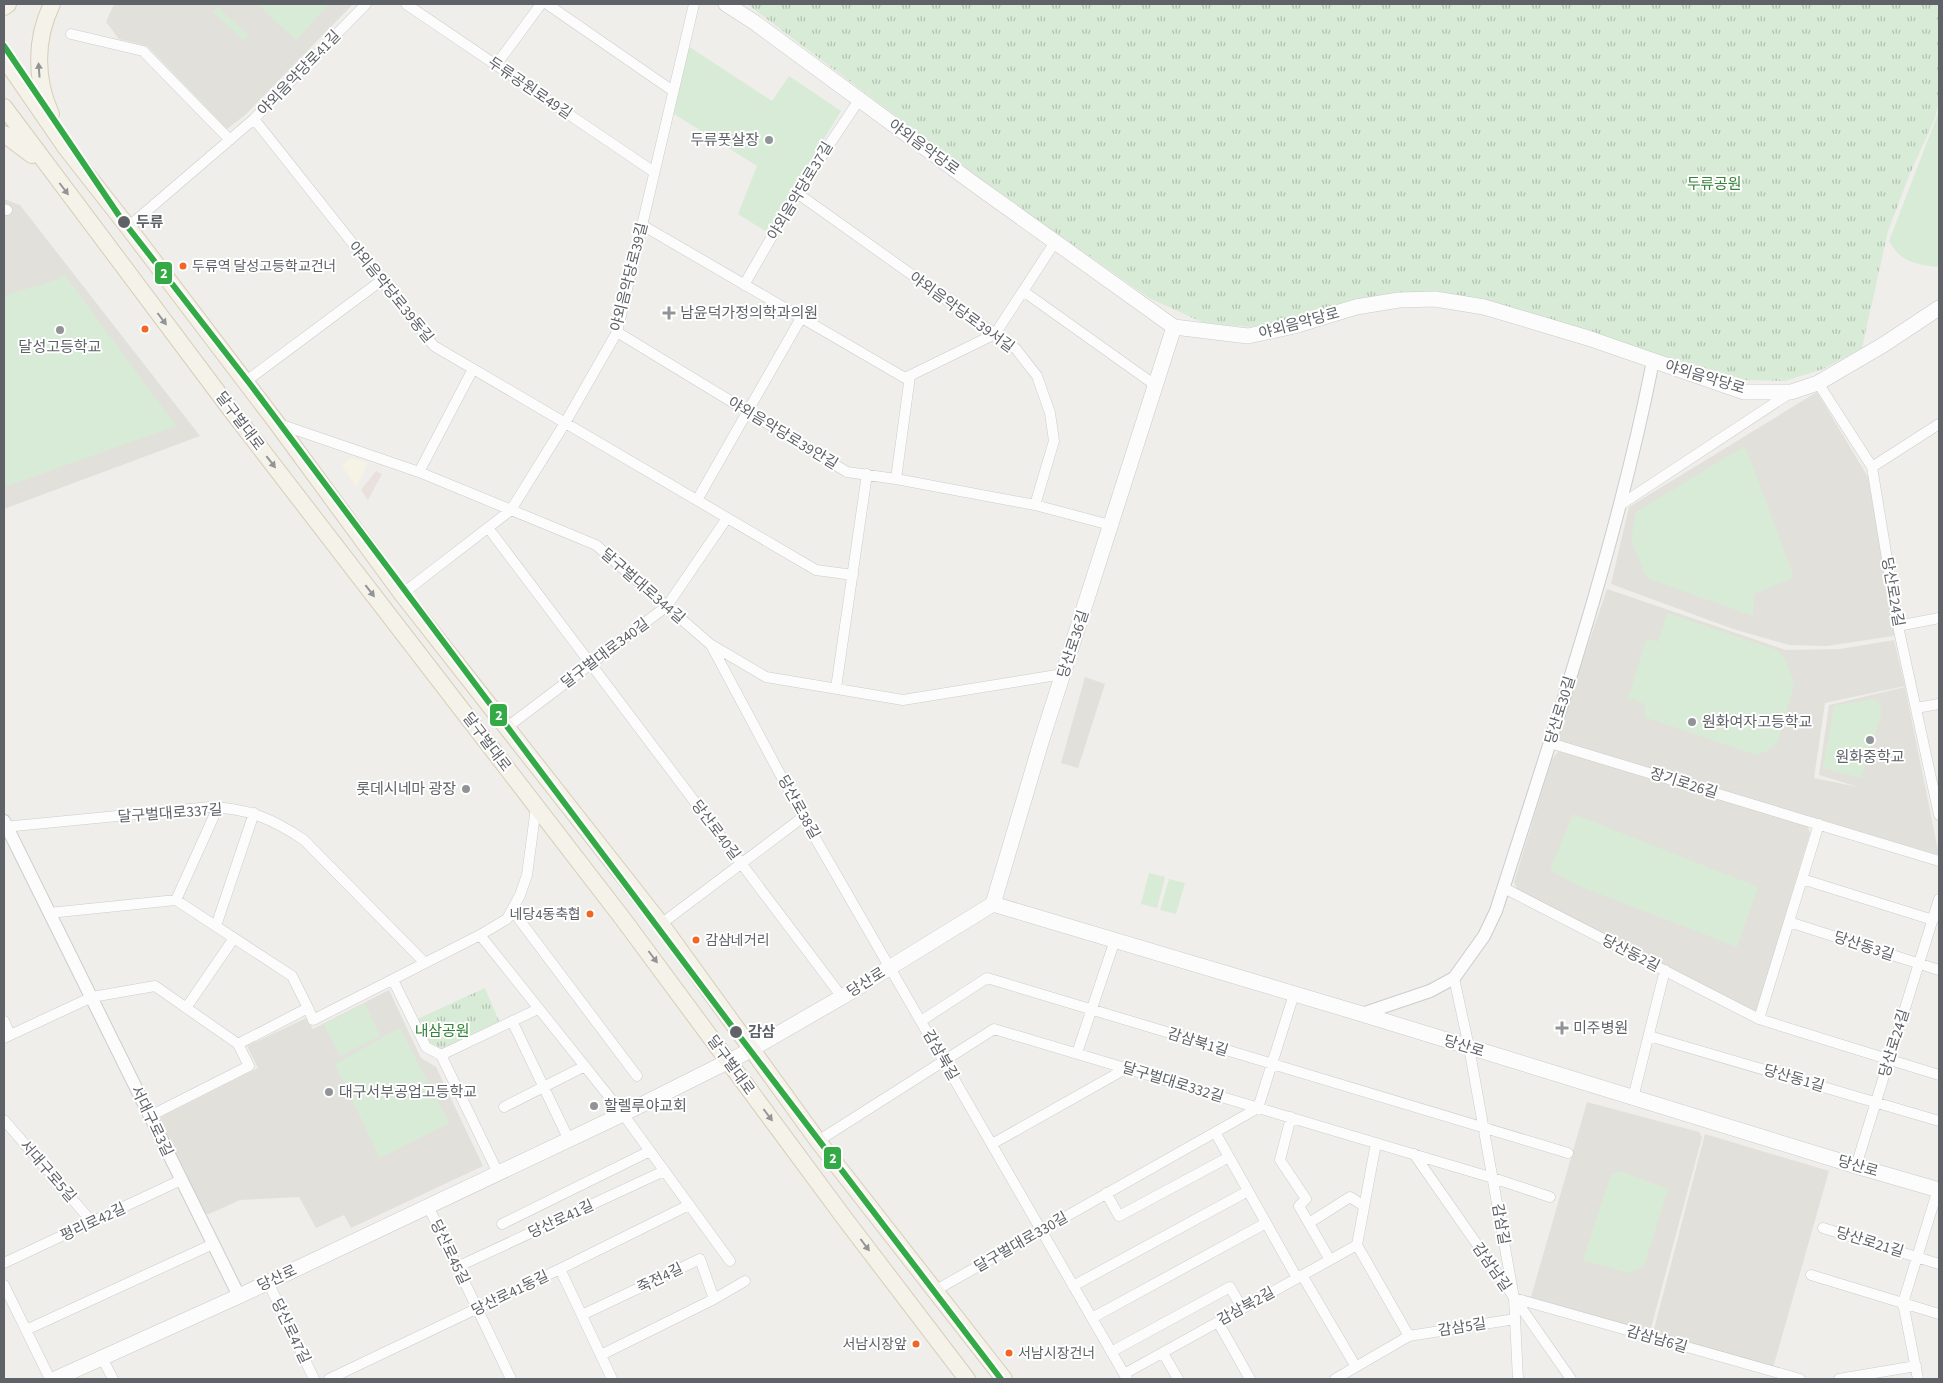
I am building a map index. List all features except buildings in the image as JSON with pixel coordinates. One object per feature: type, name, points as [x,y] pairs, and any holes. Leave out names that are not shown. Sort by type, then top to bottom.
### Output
[{"type":"main road","points":[[4,7],[8,4]]},
{"type":"main road","points":[[52,4],[44,27],[39,50],[38,68],[43,98],[66,148]]},
{"type":"main road","name":"야외음악당로","points":[[726,4],[754,22],[1055,242],[1174,326],[1248,336],[1294,326],[1356,307],[1399,300],[1436,299],[1484,307],[1588,338],[1744,392],[1791,392],[1818,383],[1883,345],[1939,308]]},
{"type":"main road","name":"달구벌대로","points":[[4,58],[66,148],[276,422],[402,594],[661,924],[818,1141],[1004,1379]]},
{"type":"main road","name":"달구벌대로","points":[[4,108],[234,414],[683,998],[967,1379]]},
{"type":"main road","points":[[4,134],[46,165]]},
{"type":"main road","name":"당산로36길","points":[[993,904],[1063,674],[1174,326]]},
{"type":"main road","name":"당산로","points":[[55,1379],[239,1296],[729,1062],[842,997],[993,904],[1362,1014],[1856,1166],[1939,1189]]},
{"type":"main road","points":[[683,998],[690,996],[696,999],[705,1011],[710,1013],[715,1013],[721,1008]]},
{"type":"street","name":"야외음악당로41길","points":[[128,227],[254,119],[366,4]]},
{"type":"street","name":"두류공원로49길","points":[[406,4],[654,172]]},
{"type":"street","points":[[496,64],[541,4]]},
{"type":"street","points":[[547,4],[673,91]]},
{"type":"street","name":"야외음악당로39길","points":[[402,594],[511,510],[565,423],[617,332],[694,4]]},
{"type":"street","points":[[71,34],[143,52],[230,140]]},
{"type":"street","name":"야외음악당로37길","points":[[744,285],[797,193],[859,100]]},
{"type":"street","name":"야외음악당로39동길","points":[[254,119],[434,346],[565,423]]},
{"type":"street","name":"야외음악당로39서길","points":[[797,193],[1016,349],[1037,376],[1050,413],[1054,441],[1035,505]]},
{"type":"street","points":[[642,225],[905,378],[995,334],[1055,242]]},
{"type":"street","name":"달구벌대로","points":[[245,382],[382,280]]},
{"type":"street","points":[[1023,291],[1155,385]]},
{"type":"street","points":[[698,500],[801,318]]},
{"type":"street","name":"야외음악당로39안길","points":[[617,332],[847,472],[896,479],[1035,505],[1110,525]]},
{"type":"street","name":"당산로30길","points":[[1454,978],[1484,936],[1504,888],[1610,545],[1653,361]]},
{"type":"street","points":[[419,472],[473,368]]},
{"type":"street","points":[[896,479],[910,376]]},
{"type":"street","name":"당산로24길","points":[[1818,383],[1872,468],[1898,626],[1939,814]]},
{"type":"street","points":[[1620,505],[1791,392]]},
{"type":"street","name":"달구벌대로344길","points":[[276,422],[419,472],[596,544],[710,644],[766,676],[903,700],[1063,674]]},
{"type":"street","points":[[565,423],[816,570],[853,574]]},
{"type":"street","points":[[1872,468],[1939,424]]},
{"type":"street","points":[[836,688],[867,474]]},
{"type":"street","name":"달구벌대로340길","points":[[506,728],[666,606],[728,518]]},
{"type":"street","points":[[492,534],[590,664]]},
{"type":"street","points":[[1898,626],[1939,618]]},
{"type":"street","name":"당산로38길","points":[[710,644],[803,817],[890,967]]},
{"type":"street","name":"당산로40길","points":[[590,664],[842,997]]},
{"type":"street","points":[[1916,708],[1939,704]]},
{"type":"street","name":"장기로26길","points":[[1550,743],[1939,861]]},
{"type":"street","points":[[49,913],[176,900],[292,976],[313,1020],[480,935],[507,919],[520,895],[526,874],[536,807]]},
{"type":"street","points":[[176,900],[218,808]]},
{"type":"street","name":"달구벌대로337길","points":[[4,825],[218,808],[254,813],[283,826],[304,840],[425,963]]},
{"type":"street","points":[[216,926],[254,813]]},
{"type":"street","points":[[661,924],[803,817]]},
{"type":"street","points":[[1759,1018],[1818,824]]},
{"type":"street","name":"서대구로3길","points":[[4,825],[92,997],[239,1296]]},
{"type":"street","points":[[1802,879],[1933,920]]},
{"type":"street","name":"당산동2길","points":[[1504,888],[1759,1018],[1939,1075]]},
{"type":"street","name":"당산로24길","points":[[1856,1166],[1939,898]]},
{"type":"street","points":[[512,910],[637,1076]]},
{"type":"street","name":"당산동3길","points":[[1789,922],[1939,970]]},
{"type":"street","points":[[480,935],[623,1114],[730,1261]]},
{"type":"street","points":[[186,1008],[234,938]]},
{"type":"street","points":[[1077,1054],[1115,940]]},
{"type":"street","name":"감삼북길","points":[[890,967],[1126,1377]]},
{"type":"street","points":[[1633,1098],[1665,970]]},
{"type":"street","name":"감삼북1길","points":[[921,1021],[986,978],[1484,1128]]},
{"type":"street","points":[[1362,1014],[1430,991],[1454,978],[1469,1047]]},
{"type":"street","points":[[392,980],[426,1047],[441,1055],[498,1173]]},
{"type":"street","points":[[4,1021],[7,1036],[92,997],[155,986],[238,1044],[248,1066],[150,1116]]},
{"type":"street","points":[[1294,994],[1258,1108],[1215,1132],[1266,1223],[1356,1367]]},
{"type":"street","points":[[238,1044],[308,1008]]},
{"type":"street","points":[[441,1055],[538,1009]]},
{"type":"street","points":[[512,1021],[569,1140]]},
{"type":"street","name":"달구벌대로332길","points":[[818,1141],[994,1028],[1493,1178],[1550,1197]]},
{"type":"street","name":"당산동1길","points":[[1649,1036],[1939,1121]]},
{"type":"street","name":"감삼길","points":[[1469,1047],[1514,1298],[1518,1379]]},
{"type":"street","points":[[504,1108],[585,1066]]},
{"type":"street","points":[[992,1144],[1127,1068]]},
{"type":"street","points":[[1291,1117],[1280,1160],[1306,1199],[1299,1206],[1330,1260]]},
{"type":"street","name":"서대구로5길","points":[[4,1120],[92,1222]]},
{"type":"street","points":[[1484,1128],[1568,1153]]},
{"type":"street","name":"달구벌대로330길","points":[[936,1290],[1215,1132]]},
{"type":"street","points":[[1376,1143],[1357,1245],[1409,1336]]},
{"type":"street","name":"당산로41길","points":[[502,1224],[650,1151]]},
{"type":"street","name":"감삼남길","points":[[1414,1154],[1571,1379]]},
{"type":"street","points":[[1106,1193],[1118,1216],[1229,1157]]},
{"type":"street","name":"당산로41길","points":[[457,1267],[664,1170]]},
{"type":"street","name":"평리로42길","points":[[4,1263],[182,1180]]},
{"type":"street","name":"당산로21길","points":[[1918,1379],[1903,1303],[1939,1189]]},
{"type":"street","points":[[1073,1286],[1248,1191]]},
{"type":"street","points":[[1309,1222],[1350,1197],[1364,1206]]},
{"type":"street","name":"당산로41동길","points":[[329,1379],[689,1205]]},
{"type":"street","name":"당산로45길","points":[[428,1206],[511,1379]]},
{"type":"street","points":[[1092,1318],[1266,1223]]},
{"type":"street","name":"당산로21길","points":[[1823,1228],[1939,1264]]},
{"type":"street","points":[[26,1330],[213,1244]]},
{"type":"street","name":"감삼북2길","points":[[1126,1377],[1163,1353],[1357,1245]]},
{"type":"street","name":"죽전4길","points":[[582,1315],[700,1258],[714,1299]]},
{"type":"street","points":[[560,1269],[612,1379]]},
{"type":"street","points":[[1811,1275],[1939,1314]]},
{"type":"street","points":[[601,1355],[714,1299],[745,1281]]},
{"type":"street","name":"당산로47길","points":[[268,1282],[314,1379]]},
{"type":"street","points":[[4,1285],[50,1379]]},
{"type":"street","points":[[1111,1352],[1230,1287],[1242,1308]]},
{"type":"street","name":"감삼남6길","points":[[1514,1298],[1800,1379]]},
{"type":"street","name":"감삼5길","points":[[1335,1379],[1409,1336],[1515,1319]]},
{"type":"street","points":[[1218,1322],[1250,1379]]},
{"type":"street","points":[[1163,1353],[1178,1379]]},
{"type":"street","points":[[102,1358],[112,1379]]},
{"type":"street","points":[[1838,1379],[1916,1366]]},
{"type":"shaded area","points":[[114,4],[353,4],[245,115],[227,129],[147,46],[119,39],[106,22]]},
{"type":"shaded area","name":"달성고등학교","points":[[4,199],[20,205],[200,436],[4,509]]},
{"type":"shaded area","points":[[1817,392],[1868,477],[1896,633],[1893,636],[1827,646],[1789,645],[1733,629],[1611,584],[1629,507]]},
{"type":"shaded area","points":[[351,458],[368,463],[356,486],[342,466]]},
{"type":"shaded area","points":[[376,471],[382,474],[368,500],[361,490]]},
{"type":"shaded area","name":"원화여자고등학교","points":[[1607,589],[1786,650],[1840,649],[1894,640],[1905,686],[1825,703],[1814,778],[1858,787],[1819,775],[1829,705],[1905,687],[1939,855],[1555,742]]},
{"type":"shaded area","points":[[1085,677],[1105,684],[1078,768],[1061,763]]},
{"type":"shaded area","points":[[1559,751],[1807,825],[1810,833],[1756,1013],[1518,891],[1514,882],[1552,759]]},
{"type":"shaded area","name":"대구서부공업고등학교","points":[[389,990],[421,1058],[436,1067],[483,1166],[351,1228],[344,1215],[316,1228],[299,1197],[240,1200],[209,1214],[203,1213],[158,1123],[161,1117],[258,1068],[247,1046],[306,1018],[313,1029]]},
{"type":"shaded area","points":[[1587,1102],[1699,1132],[1702,1137],[1651,1328],[1643,1329],[1531,1297]]},
{"type":"shaded area","points":[[1705,1134],[1829,1171],[1773,1368],[1653,1333]]},
{"type":"green space","points":[[257,4],[329,4],[296,40]]},
{"type":"green space","name":"두류공원","points":[[747,4],[1939,4],[1939,102],[1935,118],[1909,176],[1888,231],[1862,348],[1823,369],[1785,381],[1746,380],[1596,336],[1438,294],[1250,327],[1204,323],[1149,298],[981,180]]},
{"type":"green space","points":[[218,7],[248,35],[243,40],[213,12]]},
{"type":"green space","name":"두류풋살장","points":[[685,44],[772,101],[789,76],[841,111],[767,232],[738,214],[757,166],[674,114]]},
{"type":"green space","points":[[1939,111],[1938,267],[1916,263],[1904,258],[1889,241]]},
{"type":"green space","name":"달성고등학교","points":[[64,274],[176,426],[4,487],[4,296],[58,279]]},
{"type":"green space","points":[[1745,446],[1794,577],[1754,594],[1753,616],[1647,578],[1631,540],[1636,512]]},
{"type":"green space","points":[[1667,613],[1777,650],[1786,660],[1794,685],[1778,742],[1767,751],[1756,755],[1645,717],[1645,704],[1628,698],[1647,638],[1658,642]]},
{"type":"green space","points":[[1872,699],[1878,701],[1881,716],[1861,778],[1823,768],[1834,706]]},
{"type":"green space","points":[[1573,814],[1758,887],[1737,947],[1577,885],[1550,870]]},
{"type":"green space","points":[[1149,873],[1165,877],[1157,908],[1141,904]]},
{"type":"green space","points":[[1169,879],[1185,883],[1176,914],[1160,910]]},
{"type":"green space","name":"내삼공원","points":[[485,988],[501,1026],[441,1055],[426,1047],[413,1021]]},
{"type":"green space","points":[[365,1004],[380,1036],[340,1056],[324,1024]]},
{"type":"green space","points":[[400,1028],[449,1123],[380,1158],[335,1064]]},
{"type":"green space","points":[[1619,1171],[1668,1189],[1644,1266],[1628,1273],[1583,1260],[1611,1175]]},
{"type":"transit line","name":"2","points":[[4,46],[120,217],[250,384],[737,1033],[1001,1379]]},
{"type":"place","name":"두류풋살장","points":[[769,140]]},
{"type":"place","name":"두류","points":[[124,222]]},
{"type":"place","name":"두류역 달성고등학교건너","points":[[183,266]]},
{"type":"place","name":"남윤덕가정의학과의원","points":[[669,313]]},
{"type":"place","name":"달성고등학교","points":[[60,330]]},
{"type":"place","name":"원화여자고등학교","points":[[1692,722]]},
{"type":"place","name":"원화중학교","points":[[1870,740]]},
{"type":"place","name":"롯데시네마 광장","points":[[466,789]]},
{"type":"place","name":"네당4동축협","points":[[590,914]]},
{"type":"place","name":"감삼네거리","points":[[696,940]]},
{"type":"place","name":"미주병원","points":[[1562,1028]]},
{"type":"place","name":"감삼","points":[[736,1032]]},
{"type":"place","name":"대구서부공업고등학교","points":[[329,1092]]},
{"type":"place","name":"할렐루야교회","points":[[594,1106]]},
{"type":"place","name":"서남시장앞","points":[[916,1344]]},
{"type":"place","name":"서남시장건너","points":[[1009,1353]]}]
